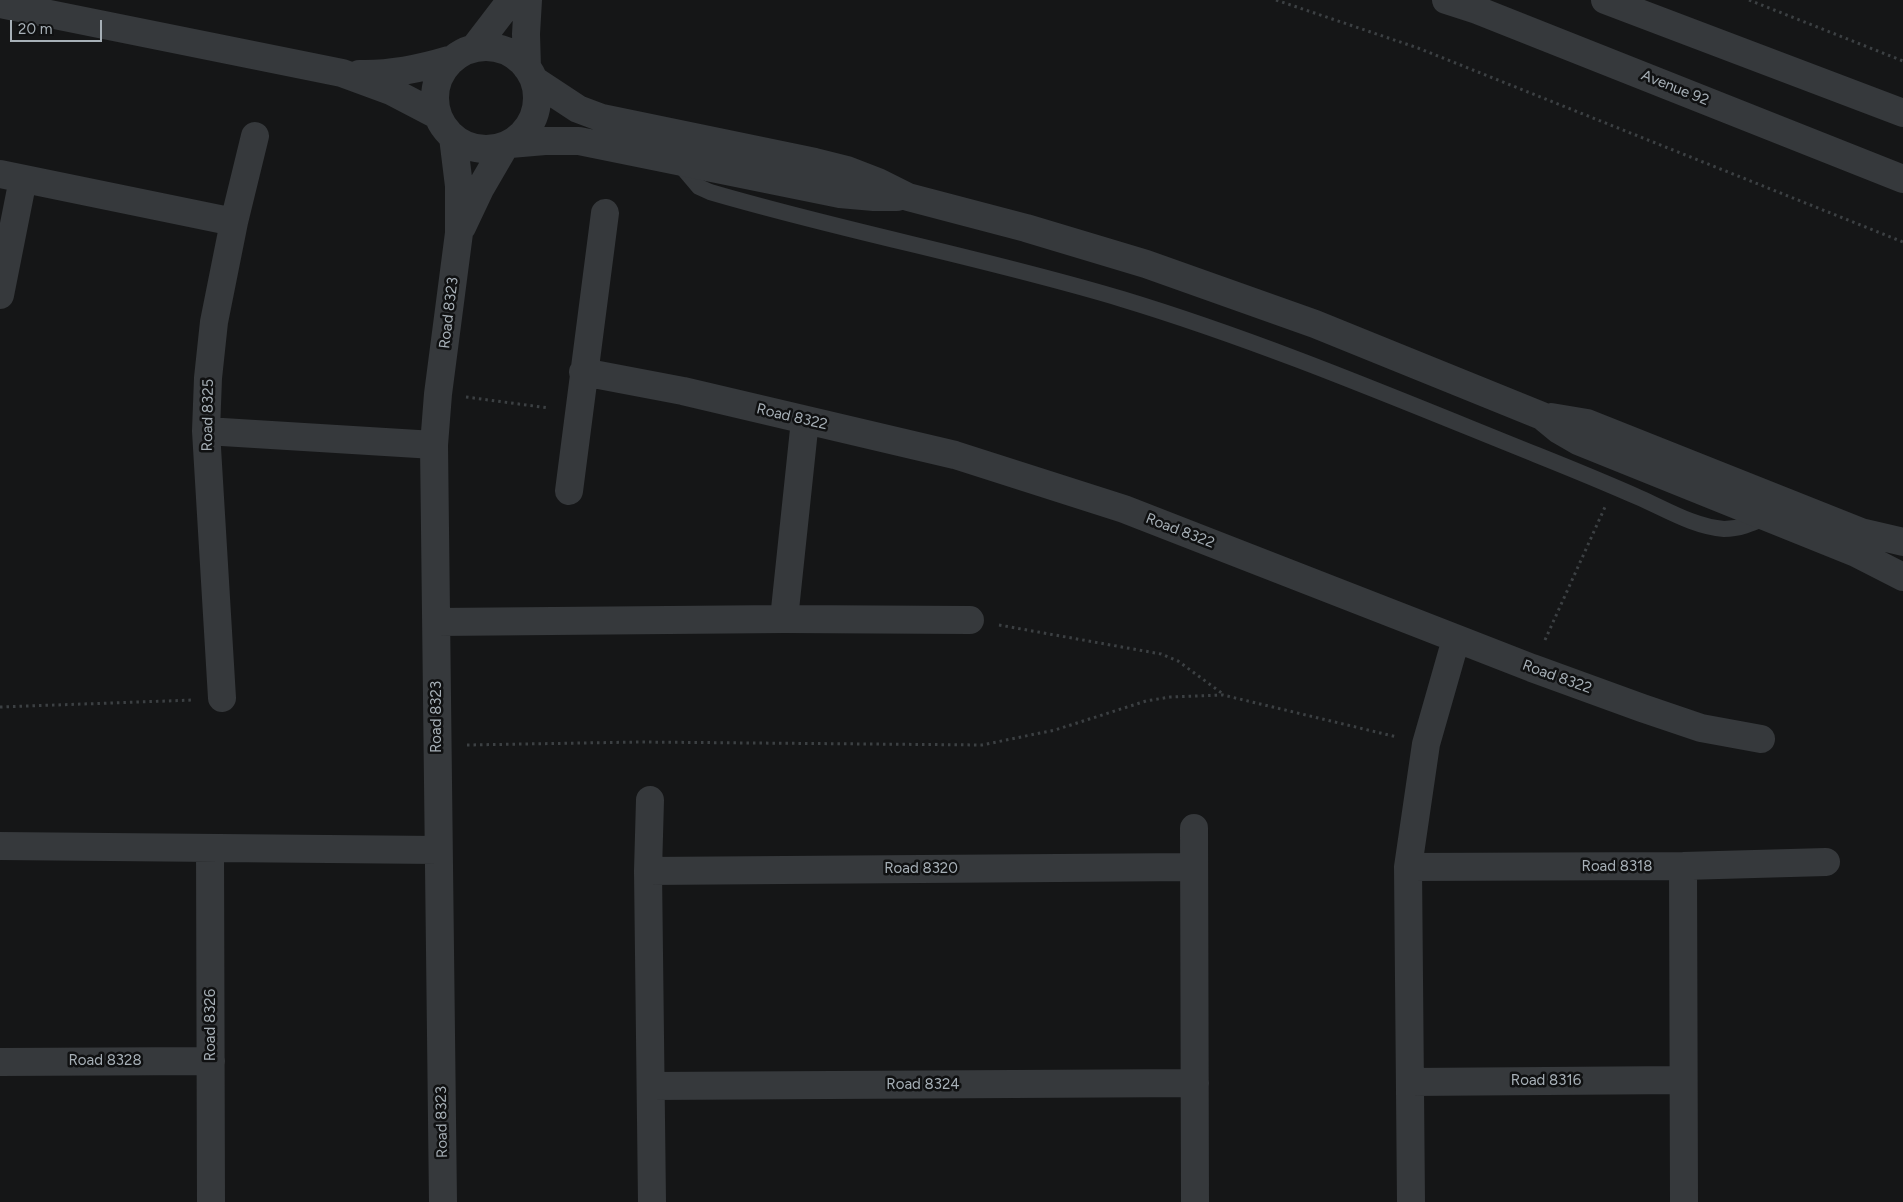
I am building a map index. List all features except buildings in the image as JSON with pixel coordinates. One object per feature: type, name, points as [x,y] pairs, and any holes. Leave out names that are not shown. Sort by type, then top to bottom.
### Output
[{"type":"street","points":[[342,73],[396,72],[423,68],[449,60],[475,47],[511,0]]},
{"type":"street","points":[[507,145],[522,135],[531,123],[536,110],[537,95],[531,74],[526,34],[528,0]]},
{"type":"street","name":"Avenue 92","points":[[1446,0],[1477,10],[1903,179]]},
{"type":"street","points":[[1608,1],[1903,114]]},
{"type":"street","points":[[0,4],[342,73],[391,91],[437,115]]},
{"type":"street","points":[[475,47],[490,47],[504,50],[517,57],[531,74],[578,109],[602,118],[847,170],[878,182],[908,197],[1026,228],[1146,264],[1315,324],[1542,416],[1587,423],[1861,532],[1903,542]]},
{"type":"street","points":[[449,60],[441,72],[436,86],[434,101],[437,115],[442,130],[462,144],[472,148],[494,149],[507,145],[545,141],[579,141],[840,194],[908,197]]},
{"type":"street","name":"Road 8325","points":[[222,698],[206,432],[208,378],[214,322],[234,222],[255,136]]},
{"type":"street","name":"Road 8323","points":[[443,1202],[434,445],[438,394],[459,233],[458,186],[453,137]]},
{"type":"street","name":"Road 8323","points":[[459,233],[480,189],[507,145]]},
{"type":"street","points":[[0,295],[11,176],[234,222]]},
{"type":"street","points":[[569,490],[605,213]]},
{"type":"street","name":"Road 8322","points":[[583,372],[683,390],[954,455],[1124,509],[1456,639],[1642,708],[1701,728],[1761,739]]},
{"type":"street","points":[[1542,416],[1559,430],[1578,441],[1856,553],[1903,577]]},
{"type":"street","points":[[784,618],[804,420]]},
{"type":"street","points":[[206,432],[434,445]]},
{"type":"street","points":[[437,622],[784,618],[970,620]]},
{"type":"street","points":[[1410,1202],[1408,868],[1426,744],[1456,639]]},
{"type":"street","points":[[650,800],[648,871],[652,1202]]},
{"type":"street","points":[[1194,828],[1195,1202]]},
{"type":"street","points":[[0,846],[438,850]]},
{"type":"street","name":"Road 8326","points":[[210,848],[211,1202]]},
{"type":"street","name":"Road 8318","points":[[1408,868],[1682,866],[1826,862]]},
{"type":"street","points":[[1682,866],[1684,1202]]},
{"type":"street","name":"Road 8320","points":[[648,871],[1194,867]]},
{"type":"street","name":"Road 8328","points":[[0,1062],[211,1061]]},
{"type":"street","name":"Road 8316","points":[[1410,1082],[1683,1080]]},
{"type":"street","name":"Road 8324","points":[[651,1086],[1195,1084]]},
{"type":"lane","points":[[675,160],[699,187],[710,192],[1016,269],[1122,299],[1210,328],[1332,372],[1614,487],[1694,522],[1725,529],[1741,528],[1767,517]]},
{"type":"path","points":[[1276,0],[1418,48],[1903,242]]},
{"type":"path","points":[[1749,0],[1903,62]]},
{"type":"path","points":[[438,394],[578,412]]},
{"type":"path","points":[[1532,668],[1614,487]]},
{"type":"path","points":[[970,620],[1161,654],[1178,661],[1223,694]]},
{"type":"path","points":[[437,745],[640,742],[982,745],[1054,730],[1146,701],[1170,697],[1223,694],[1426,744]]},
{"type":"path","points":[[0,707],[222,698]]}]
